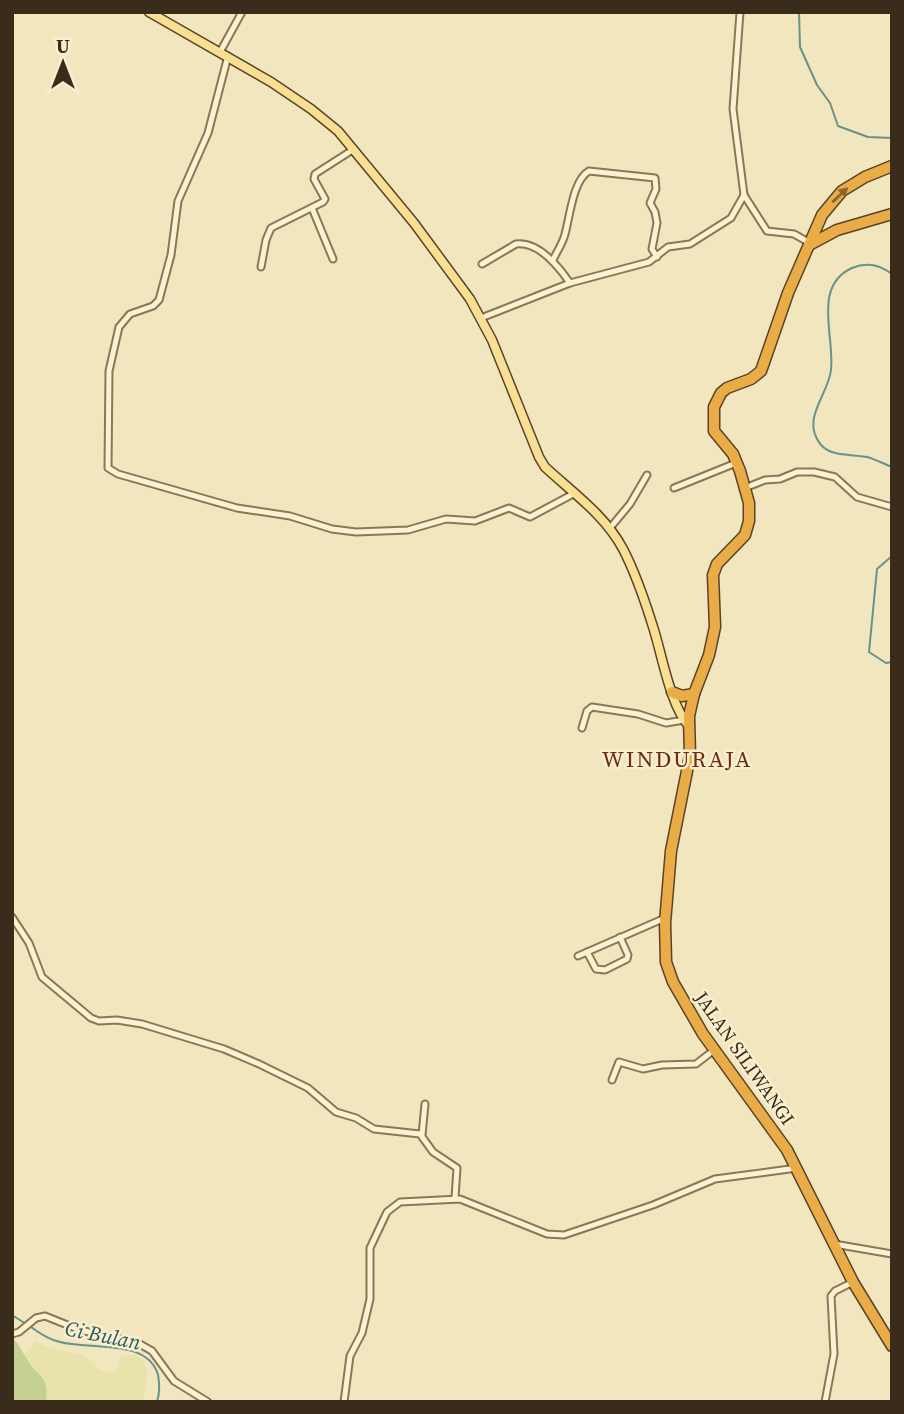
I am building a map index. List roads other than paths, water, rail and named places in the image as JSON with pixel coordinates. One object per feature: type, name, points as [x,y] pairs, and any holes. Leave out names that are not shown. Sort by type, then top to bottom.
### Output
[{"type":"highway","name":"JALAN SILIWANGI","points":[[892,166],[865,177],[842,191],[822,215],[788,293],[761,371],[751,379],[727,388],[714,407],[714,431],[737,462],[750,511],[745,535],[714,569],[715,627],[709,655],[686,723],[690,756],[671,851],[665,918],[665,952],[669,974],[713,1050],[779,1138],[797,1168],[853,1282],[892,1346]]},
{"type":"highway","points":[[810,244],[837,230],[892,214]]},
{"type":"highway","points":[[672,692],[682,696],[694,694]]},
{"type":"main road","points":[[149,12],[311,108],[338,131],[414,223],[481,317],[545,467],[610,528],[624,551],[640,590],[672,692],[686,723]]},
{"type":"street","points":[[220,52],[242,12]]},
{"type":"street","points":[[740,12],[733,109],[744,195],[767,231],[794,234],[810,244]]},
{"type":"street","points":[[228,57],[208,134],[178,201],[171,255],[159,300],[153,306],[130,314],[119,327],[109,371],[108,468],[118,474],[237,508],[289,516],[332,529],[365,533],[408,530],[449,519],[475,521],[509,508],[530,517],[575,493]]},
{"type":"street","points":[[261,267],[266,240],[274,225],[322,203],[325,199],[314,179],[315,174],[354,149]]},
{"type":"street","points":[[553,260],[563,240],[578,187],[584,174],[589,171],[656,178],[657,187],[650,203],[657,218],[652,249],[657,257]]},
{"type":"street","points":[[481,317],[570,283],[649,262],[668,247],[690,244],[731,218],[744,195]]},
{"type":"street","points":[[312,208],[333,259]]},
{"type":"street","points":[[482,264],[520,243],[553,260],[570,283]]},
{"type":"street","points":[[674,488],[737,462]]},
{"type":"street","points":[[746,488],[797,472],[814,472],[835,477],[857,497],[892,507]]},
{"type":"street","points":[[610,528],[630,504],[647,475]]},
{"type":"street","points":[[582,728],[590,707],[638,714],[666,723],[686,723]]},
{"type":"street","points":[[12,917],[29,943],[42,977],[95,1020],[142,1024],[224,1049],[301,1085],[317,1094],[336,1112],[356,1118],[374,1129],[422,1135]]},
{"type":"street","points":[[578,956],[665,918]]},
{"type":"street","points":[[587,952],[597,970],[605,970],[627,960],[628,955],[620,937]]},
{"type":"street","points":[[612,1080],[619,1062],[643,1069],[662,1065],[696,1064],[713,1050]]},
{"type":"street","points":[[425,1104],[422,1135],[433,1152],[457,1168],[455,1198]]},
{"type":"street","points":[[344,1402],[350,1356],[362,1333],[370,1299],[370,1248],[383,1218],[400,1202],[455,1198],[547,1234],[564,1235],[664,1201],[715,1179],[797,1168]]},
{"type":"street","points":[[834,1244],[892,1254]]},
{"type":"street","points":[[825,1402],[834,1354],[831,1296],[853,1282]]},
{"type":"street","points":[[12,1334],[22,1330],[38,1317],[45,1316],[80,1330],[144,1345],[157,1356],[174,1381],[208,1402]]},
{"type":"waterway","points":[[799,12],[800,47],[817,85],[830,103],[838,126],[868,137],[892,138]]},
{"type":"waterway","points":[[892,274],[873,265],[857,266],[840,276],[832,287],[828,313],[831,370],[813,426],[815,435],[826,449],[867,457],[892,467]]},
{"type":"waterway","points":[[892,556],[877,569],[869,652],[886,663],[892,662]]},
{"type":"waterway","name":"Ci Bulan","points":[[12,1315],[26,1324]]},
{"type":"waterway","name":"Ci Bulan","points":[[31,1327],[52,1340],[130,1350],[143,1355],[152,1363],[158,1375],[157,1402]]},
{"type":"district","name":"WINDURAJA","points":[[677,759]]}]
